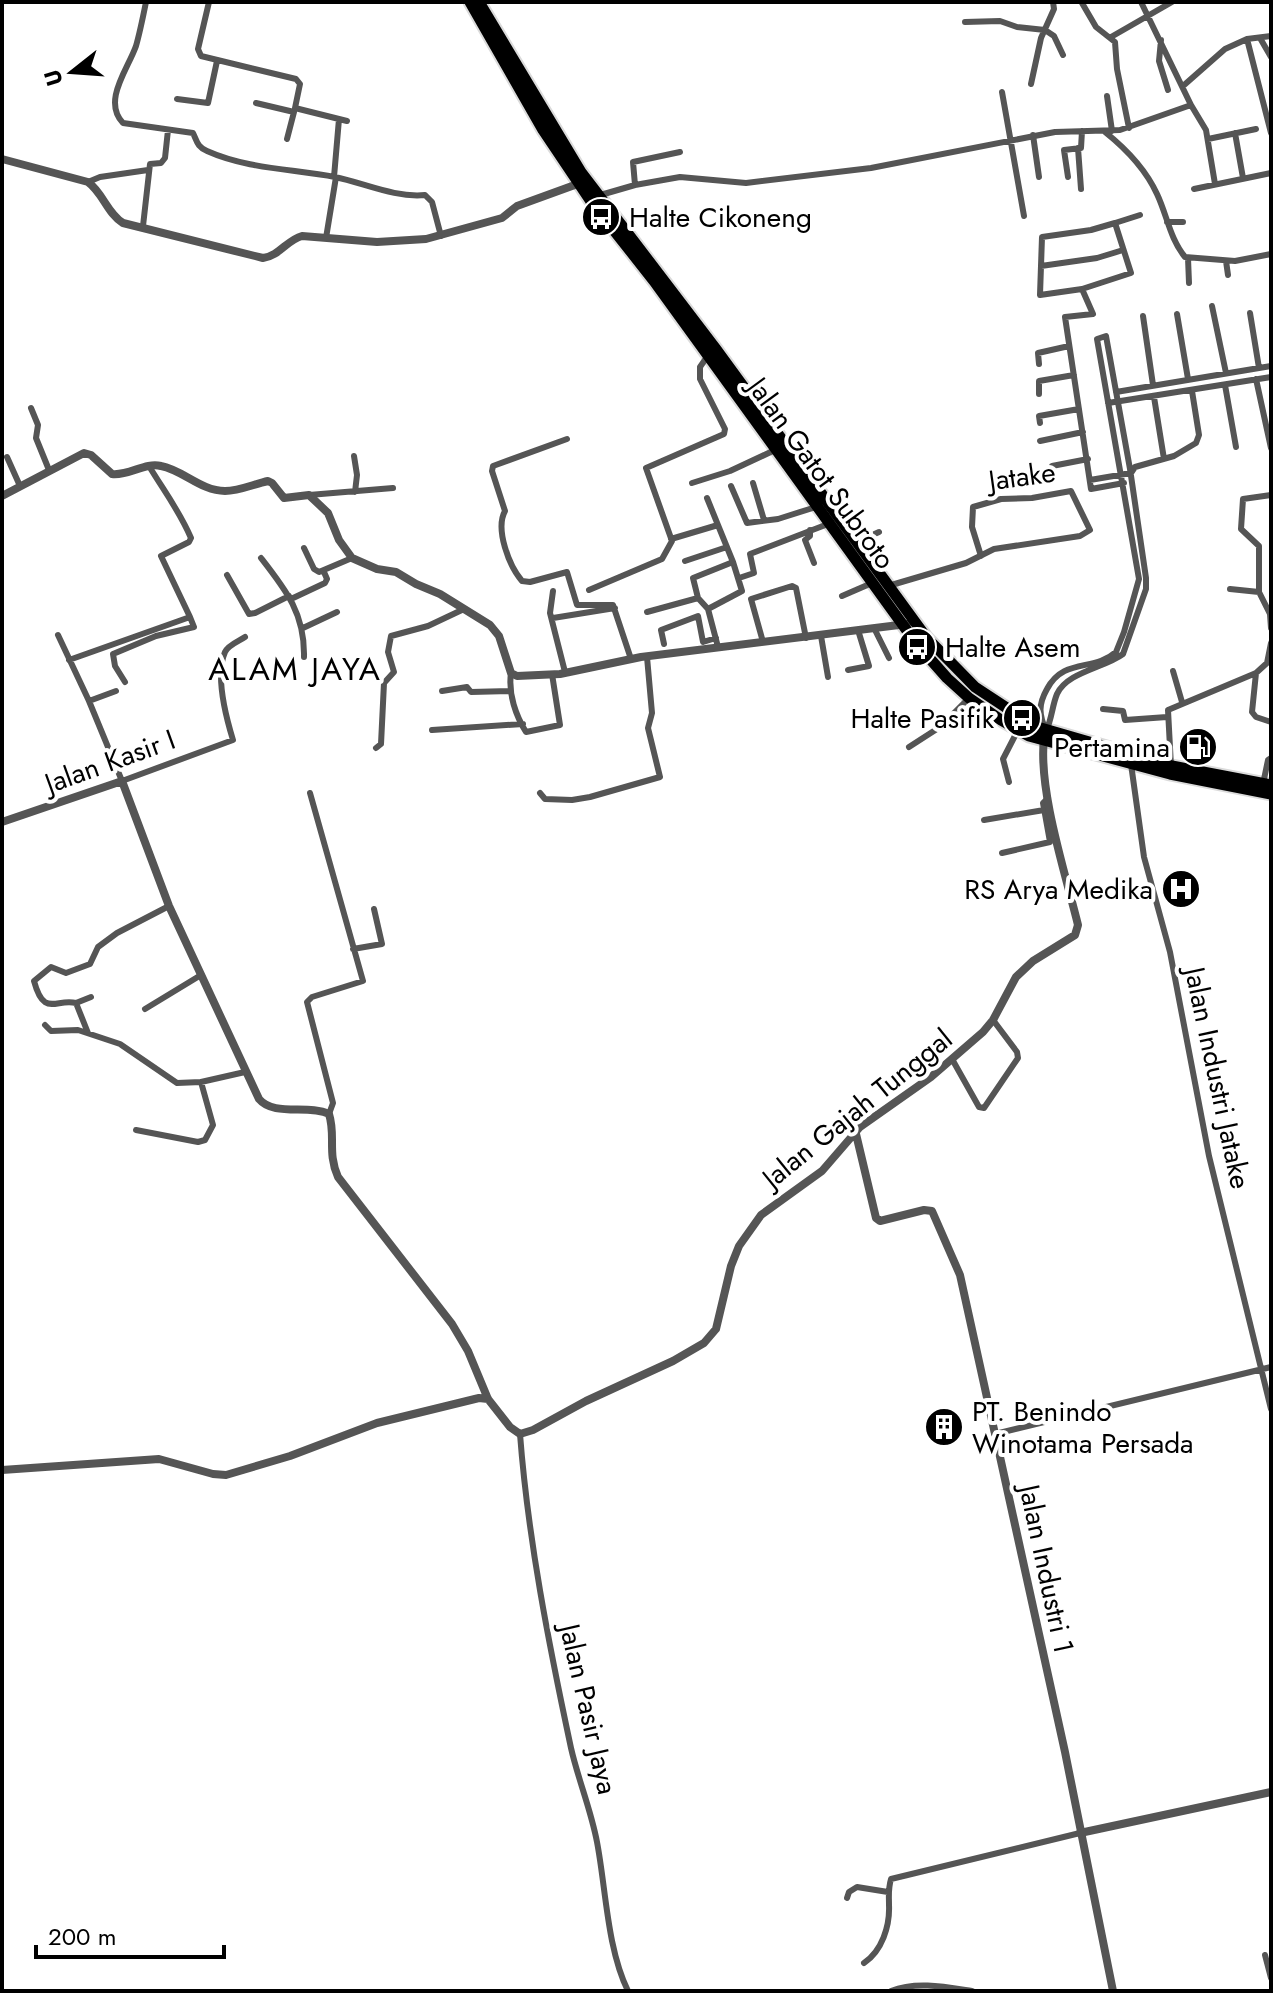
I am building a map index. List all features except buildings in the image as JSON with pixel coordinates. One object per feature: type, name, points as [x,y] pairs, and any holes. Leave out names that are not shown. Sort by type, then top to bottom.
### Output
[{"type":"highway","name":"Jalan Gatot Subroto","points":[[470,2],[553,146],[584,182]]},
{"type":"highway","name":"Jalan Gatot Subroto","points":[[479,2],[594,198],[857,542],[879,587]]},
{"type":"highway","name":"Jalan Gatot Subroto","points":[[712,352],[775,450],[828,524],[909,624],[947,678],[969,698],[1018,730],[1114,750],[1131,759]]},
{"type":"highway","name":"Jalan Gatot Subroto","points":[[909,624],[975,687],[1044,736],[1271,794]]},
{"type":"highway","name":"Jalan Gatot Subroto","points":[[1171,770],[1267,784]]},
{"type":"street","points":[[146,2],[137,44],[117,89],[115,106],[118,118],[128,125],[193,133],[197,145],[204,150],[243,162],[335,177],[402,196],[428,197],[441,236]]},
{"type":"street","points":[[209,2],[197,50],[203,57],[298,80],[300,84],[287,139]]},
{"type":"street","points":[[1031,84],[1045,30],[1054,9],[1053,2]]},
{"type":"street","points":[[1080,2],[1096,27],[1115,42],[1129,128]]},
{"type":"street","points":[[1141,2],[1203,125],[1215,184]]},
{"type":"street","points":[[1111,37],[1172,2]]},
{"type":"street","points":[[965,22],[992,20],[1045,30],[1054,36],[1063,55]]},
{"type":"street","points":[[1183,86],[1225,49],[1247,39],[1271,36]]},
{"type":"street","points":[[1260,38],[1271,57]]},
{"type":"street","points":[[1247,39],[1271,133]]},
{"type":"street","points":[[1161,40],[1159,61],[1168,90]]},
{"type":"street","points":[[177,99],[208,103],[217,61]]},
{"type":"street","points":[[1002,92],[1024,216]]},
{"type":"street","points":[[1107,96],[1108,132],[1125,147],[1156,191],[1178,248],[1188,258],[1226,261],[1271,254]]},
{"type":"street","points":[[256,103],[347,121]]},
{"type":"street","points":[[594,198],[635,185],[691,177],[746,183],[871,168],[1033,135],[1108,132],[1129,128],[1191,105]]},
{"type":"street","points":[[326,238],[339,119]]},
{"type":"street","points":[[1208,139],[1256,129]]},
{"type":"street","points":[[143,226],[148,170],[150,164],[161,163],[165,158],[168,130]]},
{"type":"street","points":[[1068,177],[1064,150],[1083,146],[1082,131]]},
{"type":"street","points":[[1235,133],[1243,178]]},
{"type":"street","points":[[1033,135],[1039,177]]},
{"type":"street","points":[[1078,148],[1081,189]]},
{"type":"street","points":[[635,185],[633,162],[680,152]]},
{"type":"street","points":[[2,159],[88,182],[118,220],[263,258],[279,252],[298,237],[396,243],[441,236],[502,218],[517,206],[584,182]]},
{"type":"street","points":[[88,182],[100,177],[148,170]]},
{"type":"street","points":[[1194,189],[1271,173]]},
{"type":"street","points":[[1115,223],[1131,273],[1082,289],[1040,295],[1042,237],[1091,230],[1140,215]]},
{"type":"street","points":[[1167,222],[1183,222]]},
{"type":"street","points":[[1041,266],[1097,258],[1123,250]]},
{"type":"street","points":[[1188,258],[1189,283]]},
{"type":"street","points":[[1226,261],[1228,275]]},
{"type":"street","points":[[1082,289],[1093,314],[1065,317],[1091,489],[1124,483]]},
{"type":"street","points":[[1212,306],[1226,373]]},
{"type":"street","points":[[1250,313],[1259,368]]},
{"type":"street","points":[[1177,314],[1188,379]]},
{"type":"street","points":[[1143,316],[1153,385]]},
{"type":"street","points":[[1044,736],[1040,704],[1054,677],[1066,669],[1116,652],[1142,588],[1098,337],[1107,337],[1132,468],[1142,588],[1123,654],[1064,684],[1057,694],[1052,719],[1044,736]]},
{"type":"street","points":[[1039,364],[1038,353],[1069,346]]},
{"type":"street","points":[[589,590],[662,559],[671,547],[671,539],[646,468],[724,434],[725,429],[700,379],[700,367],[712,352]]},
{"type":"street","points":[[1116,392],[1271,366]]},
{"type":"street","points":[[1039,394],[1039,381],[1074,375]]},
{"type":"street","points":[[1108,403],[1271,377]]},
{"type":"street","points":[[1256,379],[1270,442]]},
{"type":"street","points":[[1225,385],[1236,447]]},
{"type":"street","points":[[1090,480],[1164,459],[1199,439],[1192,391]]},
{"type":"street","points":[[1154,397],[1164,459]]},
{"type":"street","points":[[1261,402],[1271,411]]},
{"type":"street","points":[[31,408],[38,425],[36,438],[49,470]]},
{"type":"street","points":[[1040,423],[1039,416],[1079,409]]},
{"type":"street","points":[[1040,441],[1083,432]]},
{"type":"street","points":[[567,439],[493,466],[505,511],[500,520],[501,532],[512,564],[522,581],[530,582],[567,572],[577,605],[611,604],[631,659]]},
{"type":"street","points":[[692,483],[730,471],[775,450]]},
{"type":"street","points":[[2,496],[84,453],[91,455],[112,474],[163,466],[218,490],[233,490],[268,481],[284,498],[393,488]]},
{"type":"street","points":[[354,456],[355,492]]},
{"type":"street","points":[[7,457],[20,486]]},
{"type":"street","points":[[1052,466],[1088,459]]},
{"type":"street","points":[[125,682],[115,666],[113,654],[156,636],[194,627],[161,556],[189,542],[191,538],[176,504],[149,466]]},
{"type":"street","points":[[753,483],[764,520]]},
{"type":"street","points":[[731,486],[745,522],[816,507]]},
{"type":"street","name":"Jatake","points":[[1071,491],[1090,530],[1080,536],[1000,548],[981,556],[972,527],[973,507],[1001,499],[1032,498],[1071,491]]},
{"type":"street","points":[[309,495],[328,513],[339,540],[352,558],[377,569],[396,572],[440,594],[495,629],[511,673],[510,691],[516,713],[526,732],[560,725],[552,674]]},
{"type":"street","points":[[1271,495],[1246,498],[1242,502],[1241,529],[1259,546],[1271,546]]},
{"type":"street","points":[[707,498],[739,578],[741,592],[708,609]]},
{"type":"street","points":[[739,578],[754,573],[750,554],[828,524]]},
{"type":"street","points":[[671,539],[718,525]]},
{"type":"street","points":[[810,530],[810,536],[805,540],[814,563]]},
{"type":"street","points":[[857,542],[879,532]]},
{"type":"street","points":[[1259,546],[1259,592],[1270,613],[1271,628]]},
{"type":"street","points":[[685,561],[727,547]]},
{"type":"street","points":[[304,548],[316,572],[324,572],[352,558]]},
{"type":"street","points":[[842,596],[981,556]]},
{"type":"street","points":[[261,558],[290,597],[303,628],[304,657]]},
{"type":"street","points":[[733,562],[693,578],[703,642],[763,642],[909,624]]},
{"type":"street","points":[[227,575],[249,614],[325,583],[324,572]]},
{"type":"street","points":[[763,642],[751,598],[792,586],[796,588],[806,638]]},
{"type":"street","points":[[1230,589],[1259,592]]},
{"type":"street","points":[[553,591],[550,610],[565,672]]},
{"type":"street","points":[[696,599],[708,609],[717,642]]},
{"type":"street","points":[[647,612],[696,599]]},
{"type":"street","points":[[553,618],[615,608]]},
{"type":"street","points":[[376,748],[381,744],[383,728],[384,683],[394,672],[388,652],[391,636],[418,629],[464,609]]},
{"type":"street","points":[[303,628],[337,612]]},
{"type":"street","points":[[664,644],[661,630],[698,616]]},
{"type":"street","points":[[69,660],[190,617]]},
{"type":"street","points":[[874,628],[889,658]]},
{"type":"street","points":[[848,670],[869,664],[858,630]]},
{"type":"street","points":[[58,635],[122,781],[169,906],[259,1099],[266,1106],[329,1114]]},
{"type":"street","points":[[821,636],[828,677]]},
{"type":"street","name":"Jalan Kasir I","points":[[2,822],[233,740],[222,700],[224,654],[245,637]]},
{"type":"street","points":[[511,673],[517,676],[552,674],[717,642]]},
{"type":"street","points":[[1171,770],[1169,709],[1269,665],[1271,643]]},
{"type":"street","points":[[540,793],[545,799],[572,800],[660,777],[648,728],[652,713],[647,657]]},
{"type":"street","points":[[1173,671],[1182,702]]},
{"type":"street","points":[[1256,673],[1253,715],[1271,722]]},
{"type":"street","points":[[442,691],[467,687],[471,692],[510,691]]},
{"type":"street","points":[[89,701],[116,691]]},
{"type":"street","points":[[909,747],[940,727],[969,698]]},
{"type":"street","points":[[1040,704],[1054,709]]},
{"type":"street","points":[[1103,709],[1123,711],[1125,720],[1167,717]]},
{"type":"street","points":[[432,730],[523,724]]},
{"type":"street","points":[[1009,782],[1003,759],[1018,730]]},
{"type":"street","name":"Jalan Gajah Tunggal","points":[[520,1434],[704,1343],[716,1329],[731,1266],[752,1225],[781,1199],[822,1171],[868,1121],[952,1059],[993,1020],[1016,977],[1033,961],[1065,943],[1077,931],[1049,797],[1044,736]]},
{"type":"street","points":[[1267,784],[1268,760],[1271,758]]},
{"type":"street","name":"Jalan Industri Jatake","points":[[1131,759],[1144,857],[1170,952],[1210,1160],[1267,1368],[1271,1409]]},
{"type":"street","points":[[310,793],[363,981],[312,997],[307,1002],[333,1103],[329,1114],[330,1151],[338,1177],[452,1324],[468,1351],[488,1399],[510,1427],[520,1434]]},
{"type":"street","points":[[1002,853],[1048,844],[1044,801],[1049,797]]},
{"type":"street","points":[[984,820],[1044,810]]},
{"type":"street","points":[[91,997],[76,1003],[66,1001],[58,1006],[48,1004],[37,993],[34,981],[51,967],[66,973],[90,964],[101,945],[139,920],[169,906]]},
{"type":"street","points":[[353,949],[382,944],[374,909]]},
{"type":"street","points":[[145,1009],[201,975]]},
{"type":"street","points":[[76,1003],[88,1033]]},
{"type":"street","points":[[952,1059],[979,1107],[984,1108],[1018,1058],[1017,1052],[993,1020]]},
{"type":"street","points":[[45,1025],[51,1031],[78,1030],[127,1048],[177,1083],[201,1082],[245,1072]]},
{"type":"street","points":[[136,1130],[198,1142],[205,1140],[213,1125],[201,1082]]},
{"type":"street","name":"Jalan Industri 1","points":[[856,1134],[876,1218],[880,1221],[929,1209],[937,1219],[960,1275],[1065,1752],[1113,1991]]},
{"type":"street","points":[[995,1434],[1267,1368]]},
{"type":"street","points":[[2,1470],[159,1459],[226,1475],[290,1456],[387,1420],[479,1398],[488,1399]]},
{"type":"street","name":"Jalan Pasir Jaya","points":[[520,1434],[533,1546],[550,1643],[572,1751],[597,1839],[619,1970],[628,1991]]},
{"type":"street","points":[[864,1963],[878,1952],[883,1939],[890,1907],[888,1892],[891,1879],[896,1876],[1271,1792]]},
{"type":"street","points":[[847,1898],[849,1892],[857,1887],[888,1892]]},
{"type":"street","points":[[1265,1955],[1271,1978]]},
{"type":"street","points":[[891,1991],[902,1987],[935,1986],[972,1991]]},
{"type":"place","name":"Halte Cikoneng","points":[[601,217]]},
{"type":"place","name":"Halte Asem","points":[[917,647]]},
{"type":"place","name":"Halte Pasifik","points":[[1022,718]]},
{"type":"place","name":"Pertamina","points":[[1198,747]]},
{"type":"place","name":"RS Arya Medika","points":[[1181,889]]},
{"type":"place","name":"PT. Benindo Winotama Persada","points":[[944,1427]]},
{"type":"district","name":"ALAM JAYA","points":[[295,669]]}]
